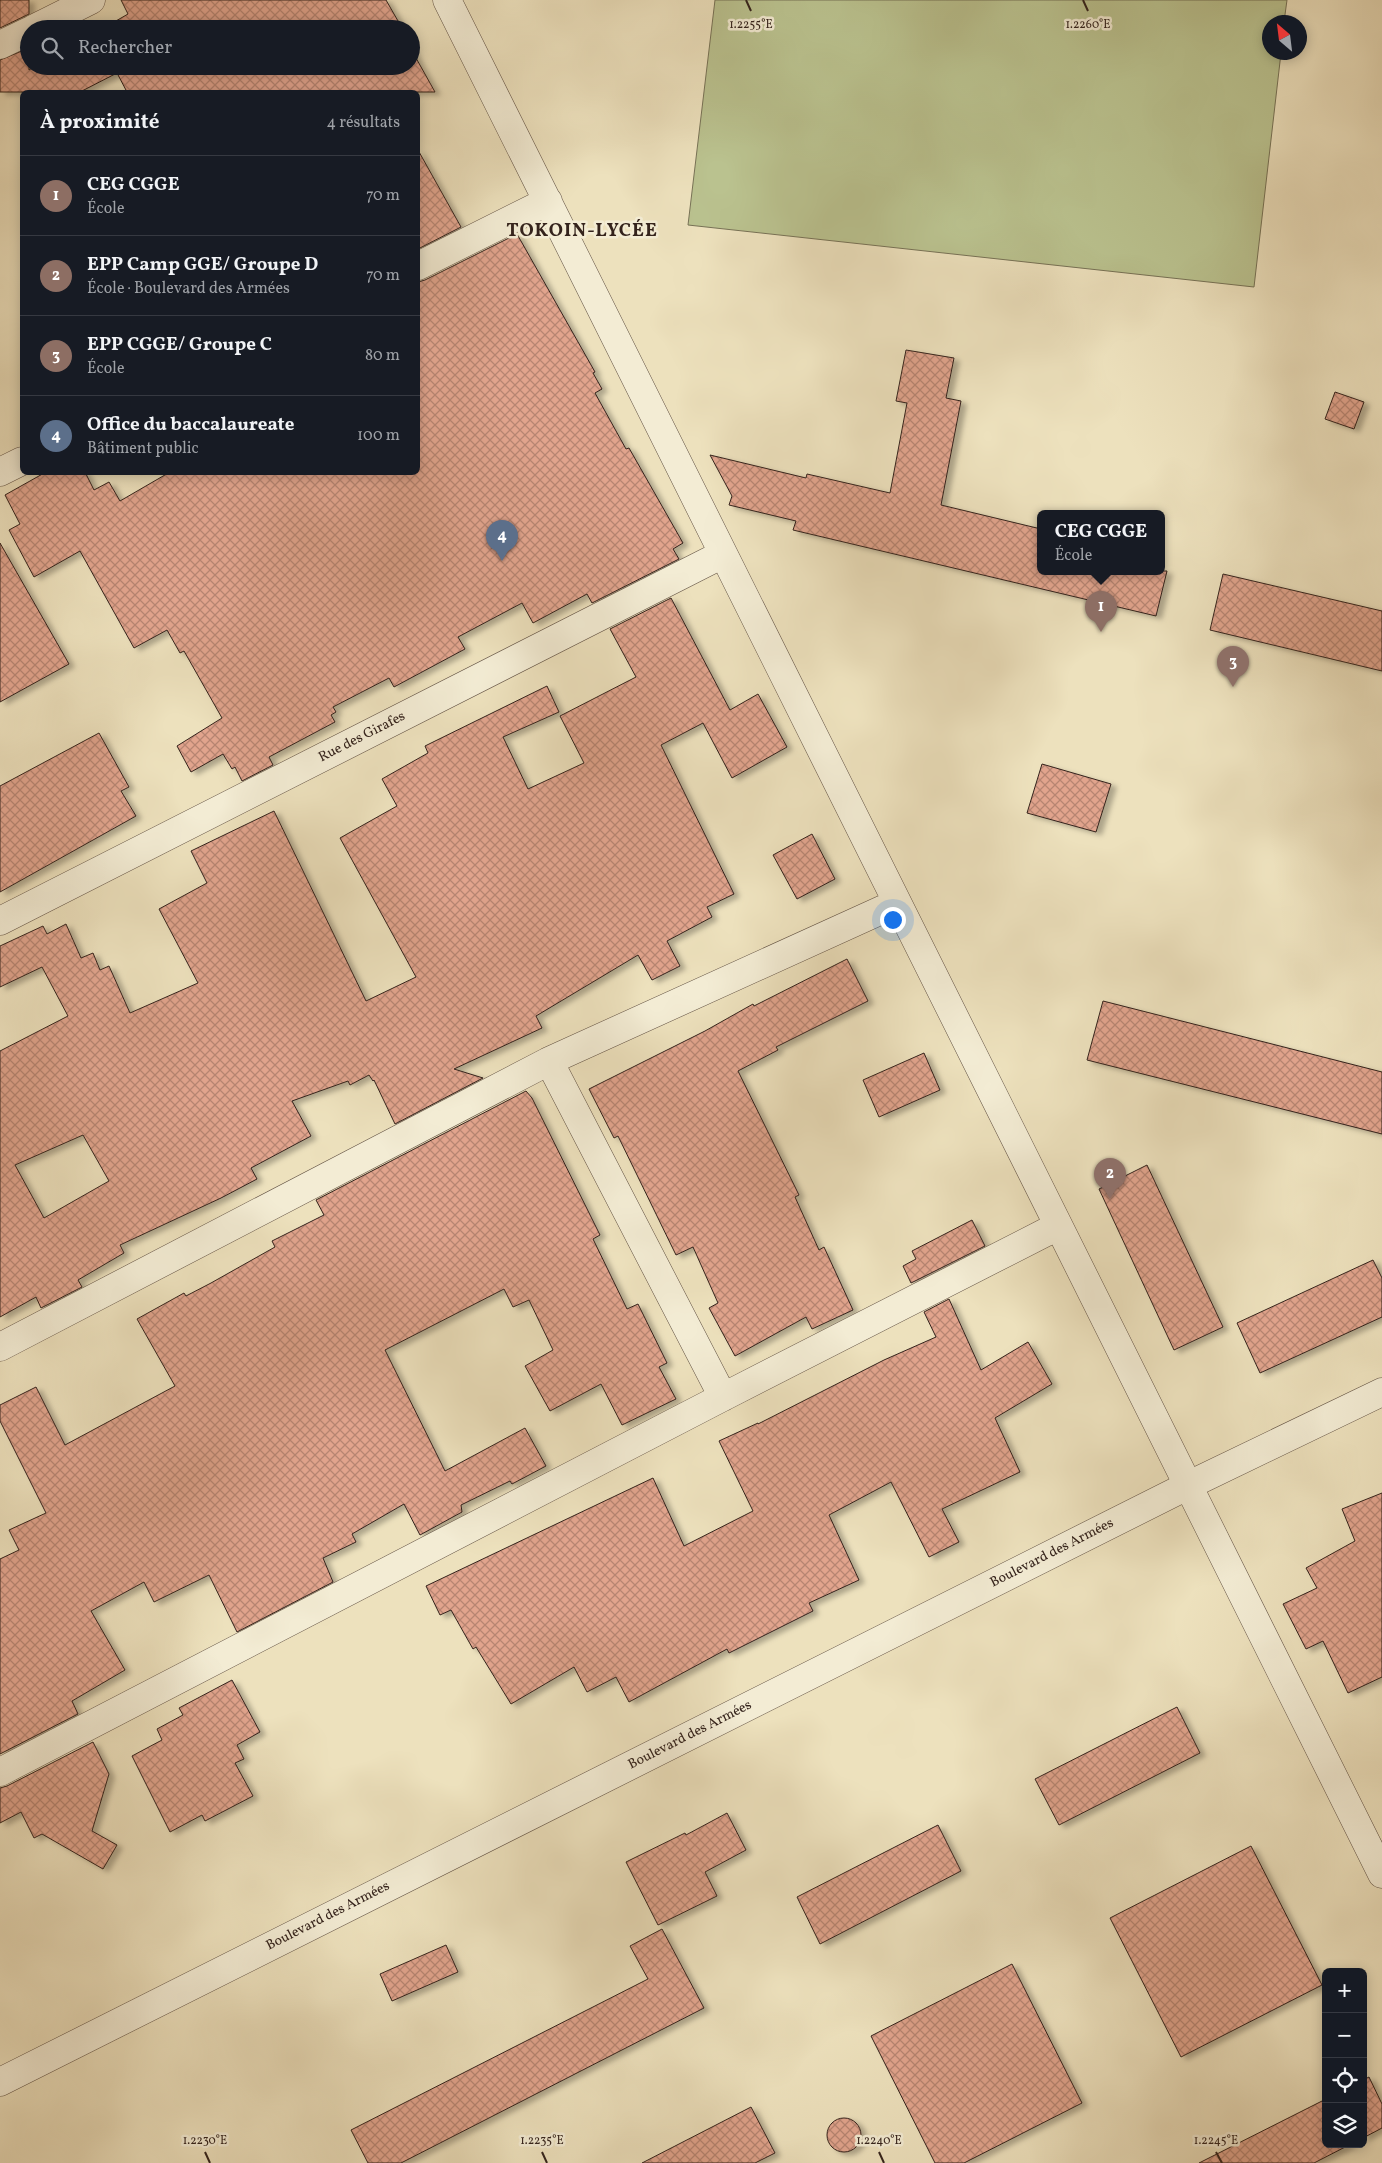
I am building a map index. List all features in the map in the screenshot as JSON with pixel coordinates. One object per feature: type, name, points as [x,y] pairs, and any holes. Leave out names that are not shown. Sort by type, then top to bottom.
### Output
[{"type":"street","points":[[51,20],[91,0]]},
{"type":"street","points":[[447,0],[1382,1874]]},
{"type":"street","points":[[0,45],[20,35]]},
{"type":"street","points":[[420,265],[548,201]]},
{"type":"street","points":[[0,472],[20,462]]},
{"type":"street","name":"Rue des Girafes","points":[[0,921],[724,554]]},
{"type":"street","points":[[0,1347],[549,1061],[897,902]]},
{"type":"street","points":[[549,1061],[723,1397]]},
{"type":"street","points":[[0,1772],[723,1397],[1058,1226]]},
{"type":"street","name":"Boulevard des Armées","points":[[0,2082],[1189,1485],[1382,1392]]},
{"type":"green space","points":[[715,0],[1287,0],[1285,15],[1262,15],[1262,60],[1280,60],[1254,287],[688,225]]},
{"type":"building","points":[[0,0],[29,0],[29,14],[0,28]]},
{"type":"building","points":[[121,0],[386,0],[397,20],[118,20],[128,14]]},
{"type":"building","points":[[20,52],[20,75],[113,75],[84,90],[20,90],[20,92],[0,92],[0,60]]},
{"type":"building","points":[[420,65],[435,92],[420,92],[420,90],[126,90],[118,75],[420,75]]},
{"type":"building","points":[[420,154],[461,227],[420,248]]},
{"type":"building","points":[[517,234],[595,372],[593,373],[602,389],[595,393],[626,449],[629,448],[683,543],[673,549],[679,559],[592,603],[587,594],[533,623],[522,603],[458,637],[465,649],[394,687],[389,678],[333,707],[336,712],[331,715],[335,722],[269,757],[273,765],[242,781],[235,767],[232,769],[223,754],[191,772],[177,746],[222,718],[184,651],[180,653],[167,630],[134,648],[80,551],[34,577],[9,530],[20,524],[5,495],[41,475],[86,475],[94,490],[109,482],[120,501],[165,475],[420,475],[420,281]]},
{"type":"building","points":[[906,350],[954,358],[946,398],[961,401],[941,505],[1037,528],[1037,575],[1165,575],[1165,571],[1167,571],[1156,616],[793,530],[796,521],[729,505],[732,496],[710,455],[806,478],[807,474],[890,493],[907,403],[896,401]]},
{"type":"building","points":[[1335,392],[1364,402],[1354,429],[1325,419]]},
{"type":"building","points":[[0,543],[69,664],[0,702]]},
{"type":"building","points":[[1223,574],[1382,611],[1382,671],[1210,630]]},
{"type":"building","points":[[671,598],[730,710],[758,694],[787,747],[732,778],[703,723],[661,745],[734,894],[707,907],[712,917],[667,941],[680,966],[652,980],[638,955],[536,1016],[542,1028],[454,1069],[483,1078],[395,1124],[374,1080],[369,1075],[350,1085],[348,1081],[292,1101],[311,1136],[251,1168],[257,1179],[120,1245],[124,1253],[78,1280],[82,1287],[41,1308],[36,1297],[0,1317],[0,1051],[68,1016],[42,967],[0,987],[0,946],[43,926],[47,934],[66,924],[81,958],[93,953],[100,970],[109,966],[130,1013],[198,983],[159,909],[207,883],[191,851],[274,811],[366,1001],[416,977],[340,838],[397,806],[382,779],[428,753],[425,746],[547,686],[559,712],[503,737],[528,789],[584,763],[560,716],[636,677],[610,629]],"holes":[[[83,1135],[109,1181],[44,1218],[15,1165]]]},
{"type":"building","points":[[99,733],[129,787],[121,791],[136,816],[0,892],[0,786]]},
{"type":"building","points":[[1042,764],[1111,784],[1096,832],[1027,813]]},
{"type":"building","points":[[812,834],[835,879],[797,899],[773,855]]},
{"type":"building","points":[[847,959],[868,1001],[776,1047],[778,1050],[738,1071],[799,1195],[795,1197],[819,1250],[824,1247],[853,1310],[812,1329],[806,1317],[735,1356],[709,1308],[718,1303],[693,1247],[676,1255],[618,1136],[614,1138],[589,1089],[705,1031],[753,1004],[754,1006]]},
{"type":"building","points":[[1103,1001],[1382,1072],[1382,1134],[1087,1060]]},
{"type":"building","points":[[924,1053],[940,1090],[879,1117],[863,1080]]},
{"type":"building","points":[[526,1091],[532,1098],[600,1235],[593,1239],[627,1309],[638,1304],[667,1363],[659,1367],[676,1399],[622,1425],[601,1384],[550,1411],[525,1366],[553,1350],[529,1300],[513,1307],[504,1289],[385,1350],[445,1471],[525,1428],[546,1466],[512,1484],[510,1481],[461,1505],[462,1512],[420,1535],[404,1504],[352,1534],[356,1542],[323,1558],[333,1582],[237,1632],[209,1575],[154,1602],[144,1582],[91,1611],[125,1670],[72,1701],[78,1714],[0,1754],[0,1559],[19,1550],[9,1530],[46,1513],[0,1421],[0,1405],[36,1387],[65,1445],[175,1386],[137,1319],[184,1293],[186,1296],[211,1283],[275,1247],[272,1241],[324,1215],[316,1200]]},
{"type":"building","points":[[1147,1165],[1223,1327],[1174,1350],[1099,1189]]},
{"type":"building","points":[[972,1220],[985,1246],[911,1283],[903,1266],[916,1259],[912,1251]]},
{"type":"building","points":[[1373,1260],[1382,1278],[1382,1317],[1260,1373],[1237,1323]]},
{"type":"building","points":[[949,1299],[981,1370],[1028,1342],[1052,1384],[995,1418],[1020,1472],[942,1509],[959,1542],[929,1557],[891,1482],[829,1515],[859,1580],[809,1603],[813,1611],[729,1653],[727,1649],[629,1702],[616,1677],[587,1692],[574,1667],[511,1704],[476,1647],[473,1649],[451,1610],[440,1615],[426,1586],[653,1478],[684,1546],[753,1511],[719,1441],[758,1424],[884,1360],[936,1337],[924,1312]]},
{"type":"building","points":[[1382,1493],[1382,1677],[1348,1693],[1323,1641],[1306,1649],[1283,1604],[1317,1588],[1306,1568],[1355,1541],[1342,1509]]},
{"type":"building","points":[[232,1680],[260,1732],[237,1745],[244,1759],[235,1763],[253,1796],[205,1821],[202,1815],[170,1832],[132,1756],[162,1740],[157,1729],[183,1715],[179,1708]]},
{"type":"building","points":[[1177,1707],[1200,1753],[1059,1825],[1035,1779]]},
{"type":"building","points":[[93,1742],[109,1774],[92,1831],[117,1845],[103,1869],[42,1834],[34,1838],[21,1812],[0,1823],[0,1788]]},
{"type":"building","points":[[727,1813],[746,1850],[705,1872],[717,1896],[658,1925],[626,1862],[685,1833],[686,1835]]},
{"type":"building","points":[[938,1825],[961,1871],[820,1944],[797,1897]]},
{"type":"building","points":[[1251,1846],[1322,1985],[1181,2057],[1110,1918]]},
{"type":"building","points":[[662,1929],[704,2008],[401,2163],[368,2163],[351,2130],[648,1979],[630,1946]]},
{"type":"building","points":[[446,1945],[458,1972],[392,2001],[380,1974]]},
{"type":"building","points":[[1012,1964],[1082,2103],[964,2163],[935,2163],[871,2036]]},
{"type":"building","points":[[1369,2077],[1382,2104],[1382,2128],[1367,2136],[1367,2103],[1367,2078]]},
{"type":"building","points":[[1322,2101],[1322,2148],[1343,2148],[1314,2163],[1199,2163]]},
{"type":"building","points":[[751,2107],[775,2153],[755,2163],[642,2163]]},
{"type":"building","points":[[844,2118],[851,2119],[856,2123],[860,2128],[860,2142],[856,2147],[851,2151],[844,2152],[837,2151],[832,2147],[828,2142],[827,2135],[828,2128],[832,2123],[837,2119]]},
{"type":"place","name":"Office du baccalaureate","points":[[502,561]]},
{"type":"place","name":"CEG CGGE","points":[[1101,632]]},
{"type":"place","name":"EPP CGGE/ Groupe C","points":[[1233,687]]},
{"type":"place","name":"EPP Camp GGE/ Groupe D","points":[[1110,1199]]},
{"type":"district","name":"TOKOIN-LYCÉE","points":[[582,231]]}]
